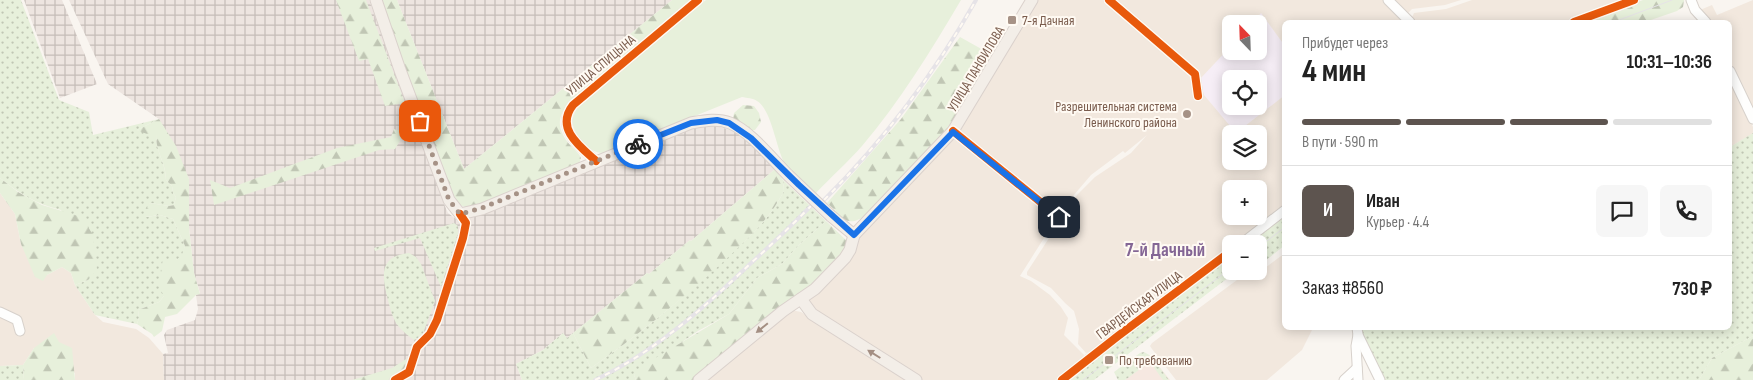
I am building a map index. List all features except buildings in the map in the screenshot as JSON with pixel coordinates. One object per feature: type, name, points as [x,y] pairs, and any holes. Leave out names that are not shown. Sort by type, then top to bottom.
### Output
[{"type":"main road","points":[[376,0],[449,200],[456,211],[482,208],[691,123],[717,120],[729,123],[746,133],[788,175],[854,235],[846,258],[815,288],[801,300],[783,311],[699,380]]},
{"type":"main road","name":"УЛИЦА ПАНФИЛОВА","points":[[854,235],[953,132],[1032,0]]},
{"type":"main road","points":[[801,300],[812,314],[916,380]]},
{"type":"street","name":"УЛИЦА СПИЦЫНА","points":[[596,161],[574,141],[566,122],[568,112],[698,0]]},
{"type":"street","points":[[1108,0],[1194,74],[1198,96]]},
{"type":"street","points":[[1388,0],[1408,20]]},
{"type":"street","points":[[1579,20],[1634,0]]},
{"type":"street","points":[[1692,2],[1695,10],[1704,20]]},
{"type":"street","points":[[1732,75],[1753,119]]},
{"type":"street","points":[[953,132],[1059,217]]},
{"type":"street","points":[[395,380],[409,372],[417,347],[430,334],[437,320],[466,223],[456,211]]},
{"type":"street","points":[[1253,235],[1282,212]]},
{"type":"street","name":"ГВАРДЕЙСКАЯ УЛИЦА","points":[[1062,380],[1222,258]]},
{"type":"street","points":[[0,312],[16,320],[20,331]]},
{"type":"street","points":[[1357,331],[1358,380]]},
{"type":"street","points":[[1357,331],[1380,380]]},
{"type":"street","points":[[1344,380],[1358,368]]},
{"type":"shaded area","points":[[24,0],[62,0],[97,84],[60,98]]},
{"type":"shaded area","points":[[69,0],[369,0],[444,204],[448,213],[456,219],[475,216],[690,126],[713,125],[734,131],[745,139],[775,169],[691,241],[649,274],[647,273],[567,338],[563,333],[543,350],[516,364],[522,380],[164,380],[163,354],[168,353],[164,335],[167,330],[195,320],[198,309],[196,295],[200,293],[194,273],[189,228],[189,179],[159,119],[108,84]]},
{"type":"shaded area","points":[[397,0],[672,0],[464,169]]},
{"type":"shaded area","points":[[1038,0],[1103,0],[1191,73],[1199,73],[1112,0],[1385,0],[1404,20],[1282,20],[1282,208],[1267,220],[1267,180],[1222,180],[1222,225],[1260,225],[1247,235],[1222,235],[1222,253],[1092,352],[1086,353],[1078,344],[1079,329],[1074,311],[1051,288],[1027,275],[1027,272],[1077,195],[1095,177],[1131,153],[1147,135],[1125,153],[1123,151],[1091,175],[1061,210],[1056,212],[959,131]]},
{"type":"shaded area","points":[[1393,0],[1461,0],[1445,5],[1412,9],[1406,15]]},
{"type":"shaded area","points":[[1472,0],[1624,0],[1570,20],[1411,20],[1414,13],[1446,9]]},
{"type":"shaded area","points":[[1753,0],[1753,110],[1732,67],[1732,20],[1708,20],[1700,10],[1712,5],[1717,15]]},
{"type":"shaded area","points":[[1268,23],[1282,42],[1282,97],[1267,109],[1267,70],[1222,70],[1222,115],[1259,115],[1246,125],[1229,125],[1204,95],[1200,79],[1222,56],[1222,60],[1268,60]]},
{"type":"shaded area","points":[[1732,82],[1753,127],[1753,133],[1732,146]]},
{"type":"shaded area","points":[[953,138],[957,138],[1056,219],[1020,276],[1031,281],[1050,295],[1061,307],[1068,318],[1064,335],[1084,355],[1083,359],[1055,380],[921,380],[809,308],[810,300],[852,258],[856,250],[855,242]]},
{"type":"shaded area","points":[[0,193],[15,214],[21,244],[47,275],[62,267],[71,273],[75,285],[95,315],[103,322],[136,329],[149,338],[163,354],[164,380],[75,380],[75,373],[34,348],[23,365],[0,366]]},
{"type":"shaded area","points":[[1282,255],[1282,330],[1312,330],[1302,350],[1267,380],[1176,380],[1150,346],[1237,280],[1267,280],[1267,266]]},
{"type":"shaded area","points":[[791,310],[801,312],[906,380],[705,380]]},
{"type":"shaded area","points":[[1153,359],[1170,380],[1125,380]]},
{"type":"green space","points":[[0,0],[21,0],[59,100],[89,112],[93,135],[159,119],[137,130],[156,134],[166,180],[172,186],[176,197],[174,205],[150,203],[146,217],[160,215],[173,219],[185,246],[182,257],[176,260],[164,296],[159,302],[138,310],[139,318],[137,324],[95,315],[75,285],[88,280],[61,210],[29,198],[0,178]]},
{"type":"green space","points":[[336,0],[366,0],[405,103],[385,106],[368,59],[359,61]]},
{"type":"green space","points":[[382,0],[397,0],[464,169],[672,0],[693,0],[565,108],[560,119],[561,129],[566,140],[580,156],[579,164],[479,206],[469,208],[456,204],[418,105]]},
{"type":"green space","points":[[706,0],[961,0],[927,57],[889,111],[862,146],[816,193],[785,164],[766,113],[757,101],[752,99],[742,97],[603,153],[592,150],[578,137],[572,120],[578,105]]},
{"type":"green space","points":[[1643,0],[1684,0],[1683,7],[1677,11],[1651,20],[1588,20]]},
{"type":"green space","points":[[960,37],[994,56],[948,128],[866,215],[857,220],[850,221],[834,214],[836,211],[827,203],[901,119]]},
{"type":"green space","points":[[743,105],[754,106],[759,113],[761,122],[755,130],[751,130],[733,119],[734,113]]},
{"type":"green space","points":[[159,119],[176,146],[189,179],[189,228],[194,273],[200,294],[196,295],[177,314],[165,317],[162,331],[154,337],[137,324],[139,318],[138,310],[159,302],[164,296],[158,285],[163,259],[176,260],[181,257],[185,246],[173,219],[160,215],[145,217],[144,211],[150,203],[174,205],[176,197],[172,186],[166,180],[156,134],[149,135],[137,130]]},
{"type":"green space","points":[[394,129],[405,133],[395,149],[379,150],[214,205],[210,180],[230,188],[337,148],[391,137]]},
{"type":"green space","points":[[1753,133],[1753,336],[1712,358],[1699,380],[1383,380],[1364,342],[1361,330],[1732,330],[1732,146]]},
{"type":"green space","points":[[775,169],[783,180],[784,191],[771,212],[756,230],[722,263],[674,304],[591,368],[573,333],[647,273],[649,274],[691,241]]},
{"type":"green space","points":[[0,178],[18,192],[42,205],[82,217],[93,235],[97,270],[88,280],[75,285],[71,273],[62,267],[47,275],[43,281],[35,277],[21,244],[15,214],[0,193]]},
{"type":"green space","points":[[783,180],[826,221],[799,245],[782,264],[757,278],[729,314],[698,331],[634,375],[636,380],[522,380],[516,364],[543,350],[563,333],[567,338],[573,333],[591,368],[658,318],[756,230],[771,212],[784,191]]},
{"type":"green space","points":[[1282,217],[1282,247],[1267,260],[1267,235],[1258,235]]},
{"type":"green space","points":[[826,221],[848,242],[841,255],[808,288],[781,307],[693,380],[636,380],[634,375],[647,363],[729,314],[757,278],[782,264],[799,245]]},
{"type":"green space","points":[[454,223],[458,226],[458,234],[441,287],[420,238],[375,251],[374,248]]},
{"type":"green space","points":[[409,253],[416,257],[421,264],[435,301],[422,336],[414,340],[398,326],[390,309],[384,283],[387,263],[392,258]]},
{"type":"green space","points":[[1222,262],[1222,280],[1225,280],[1094,380],[1068,380]]},
{"type":"green space","points":[[54,333],[59,342],[72,348],[75,380],[24,380],[23,365],[34,348]]},
{"type":"green space","points":[[1753,336],[1753,380],[1699,380],[1712,358]]},
{"type":"green space","points":[[1144,352],[1151,356],[1169,380],[1163,380],[1150,362],[1125,380],[1118,380],[1114,372]]},
{"type":"green space","points":[[411,356],[402,372],[389,380],[352,380],[392,368]]},
{"type":"green space","points":[[23,365],[24,380],[0,380],[0,366]]},
{"type":"tram line","points":[[1619,20],[1672,0]]},
{"type":"tram line","points":[[1267,241],[1282,229]]},
{"type":"tram line","points":[[1083,380],[1222,275]]},
{"type":"railway","points":[[824,200],[867,154],[907,105],[943,54],[976,0]]},
{"type":"railway","points":[[595,380],[637,357],[696,313],[733,281],[811,206]]},
{"type":"cycle path","points":[[596,161],[577,143],[568,129],[568,113],[573,105],[698,0]]},
{"type":"cycle path","points":[[1109,0],[1195,74],[1198,96]]},
{"type":"cycle path","points":[[1579,20],[1634,0]]},
{"type":"cycle path","points":[[953,131],[1059,217]]},
{"type":"cycle path","points":[[395,380],[409,372],[417,347],[430,334],[437,320],[463,238],[466,223],[460,214]]},
{"type":"cycle path","points":[[1062,380],[1222,258]]},
{"type":"way so far","points":[[420,121],[449,200],[460,214],[482,208],[638,144]]},
{"type":"place","name":"7-я Дачная","points":[[1012,20]]},
{"type":"place","name":"Разрешительная система Ленинского района","points":[[1187,114]]},
{"type":"place","name":"По требованию","points":[[1109,360]]},
{"type":"district","name":"7-й Дачный","points":[[1165,250]]},
{"type":"route","points":[[638,144],[703,120],[717,120],[729,123],[751,138],[854,235],[953,132],[1059,217]]}]
